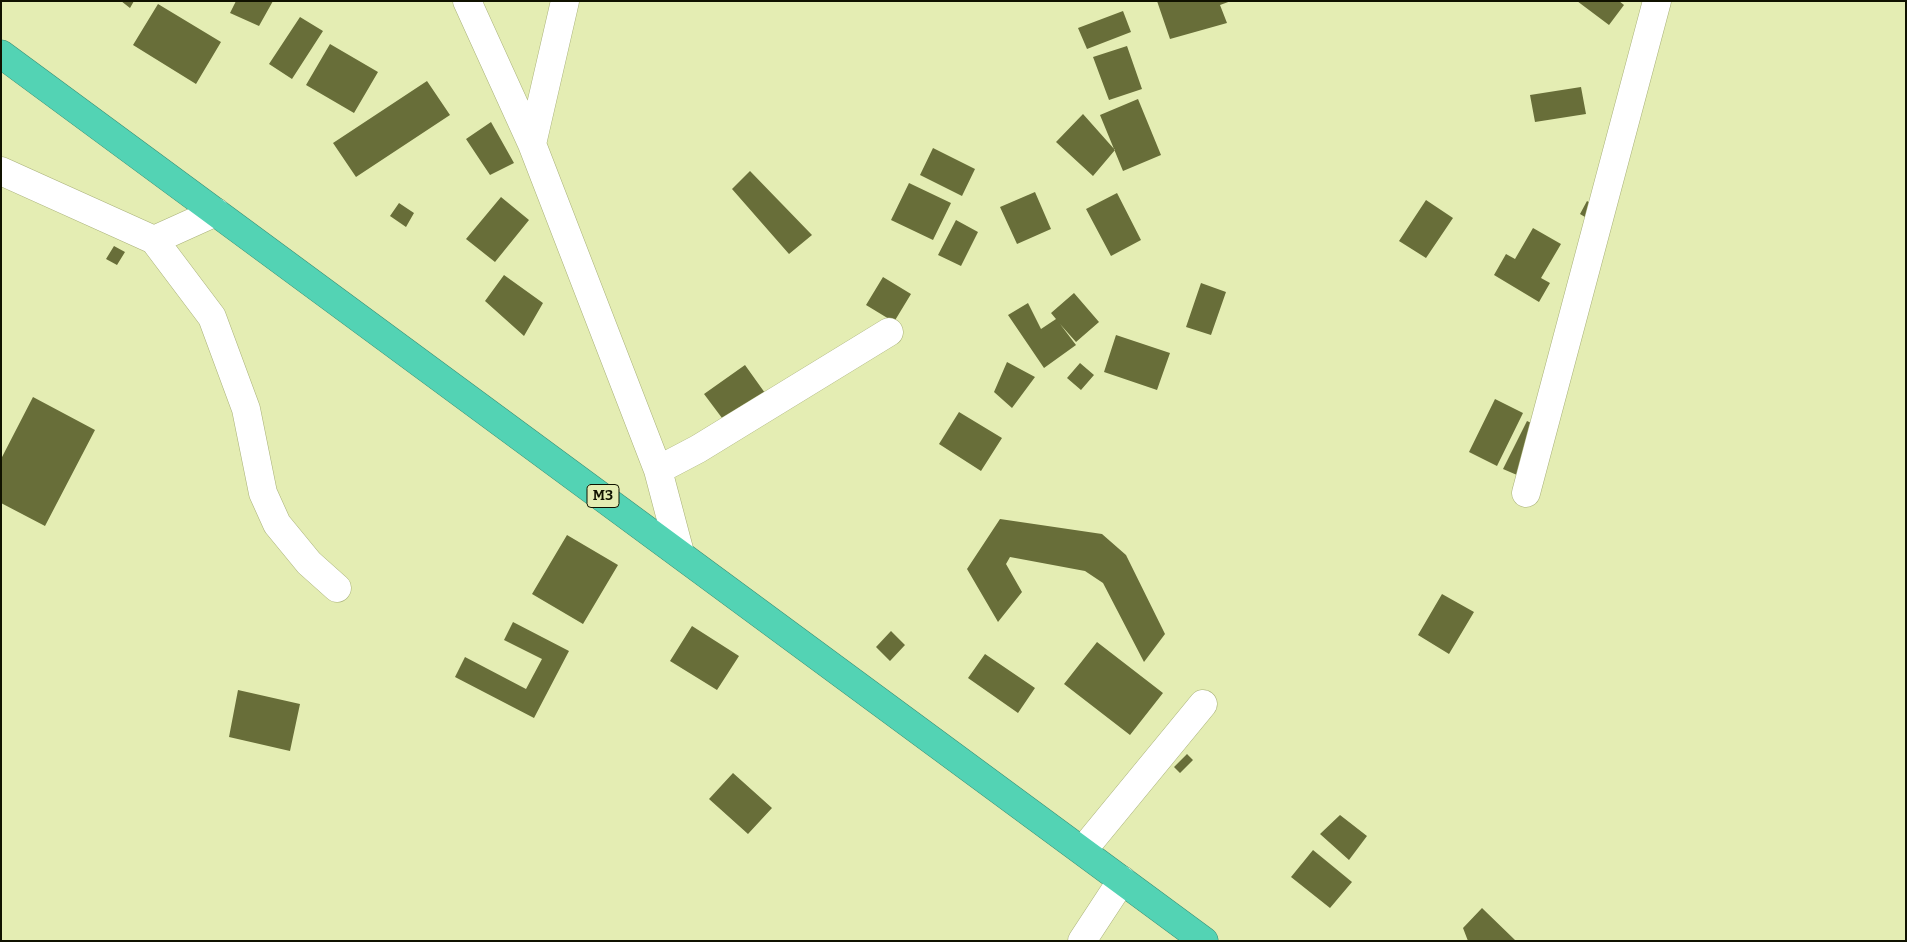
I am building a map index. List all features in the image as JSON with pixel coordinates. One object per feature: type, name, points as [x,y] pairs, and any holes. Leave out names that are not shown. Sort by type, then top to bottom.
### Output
[{"type":"highway","name":"M3","points":[[1,54],[1204,941]]},
{"type":"street","points":[[467,1],[532,144],[658,470],[680,553]]},
{"type":"street","points":[[532,144],[566,1]]},
{"type":"street","points":[[1526,493],[1657,1]]},
{"type":"street","points":[[1,171],[154,240],[212,317],[246,409],[264,492],[277,524],[309,563],[337,588]]},
{"type":"street","points":[[154,240],[216,212]]},
{"type":"street","points":[[658,470],[698,449],[889,332]]},
{"type":"street","points":[[1083,850],[1203,704]]},
{"type":"street","points":[[1082,941],[1122,880]]},
{"type":"building","points":[[121,1],[134,1],[130,8]]},
{"type":"building","points":[[236,1],[273,1],[259,26],[230,13]]},
{"type":"building","points":[[1157,1],[1231,1],[1220,5],[1227,23],[1170,39]]},
{"type":"building","points":[[1577,1],[1619,1],[1624,5],[1609,25]]},
{"type":"building","points":[[158,4],[221,42],[196,84],[133,45]]},
{"type":"building","points":[[1123,11],[1131,32],[1087,49],[1078,28]]},
{"type":"building","points":[[300,17],[323,31],[292,79],[269,64]]},
{"type":"building","points":[[330,44],[378,72],[354,113],[306,85]]},
{"type":"building","points":[[1127,46],[1142,89],[1109,100],[1093,57]]},
{"type":"building","points":[[427,81],[450,115],[356,177],[333,143]]},
{"type":"building","points":[[1581,87],[1586,114],[1535,122],[1530,95]]},
{"type":"building","points":[[1138,99],[1161,155],[1123,171],[1100,115]]},
{"type":"building","points":[[1083,114],[1115,150],[1093,176],[1056,142]]},
{"type":"building","points":[[491,122],[514,163],[490,175],[466,139]]},
{"type":"building","points":[[933,148],[975,169],[962,196],[920,175]]},
{"type":"building","points":[[750,171],[812,235],[789,254],[732,189]]},
{"type":"building","points":[[909,183],[951,203],[933,240],[891,220]]},
{"type":"building","points":[[1035,192],[1051,229],[1017,244],[1000,207]]},
{"type":"building","points":[[1117,193],[1141,240],[1111,256],[1086,209]]},
{"type":"building","points":[[501,197],[529,220],[495,262],[466,239]]},
{"type":"building","points":[[1426,200],[1453,218],[1426,258],[1399,241]]},
{"type":"building","points":[[1587,201],[1597,207],[1590,220],[1580,214]]},
{"type":"building","points":[[399,203],[414,213],[406,227],[390,216]]},
{"type":"building","points":[[956,220],[978,232],[961,266],[938,255]]},
{"type":"building","points":[[1533,228],[1561,244],[1541,278],[1550,283],[1539,302],[1494,275],[1506,254],[1515,259]]},
{"type":"building","points":[[114,246],[125,252],[117,265],[106,259]]},
{"type":"building","points":[[504,275],[543,303],[524,336],[485,301]]},
{"type":"building","points":[[883,277],[911,294],[894,322],[866,305]]},
{"type":"building","points":[[1201,283],[1226,292],[1211,335],[1186,327]]},
{"type":"building","points":[[1074,293],[1099,322],[1076,342],[1060,324],[1076,345],[1044,368],[1008,315],[1028,303],[1041,329],[1056,319],[1051,313]]},
{"type":"building","points":[[1116,335],[1170,353],[1157,390],[1104,372]]},
{"type":"building","points":[[1007,362],[1035,377],[1012,408],[994,392]]},
{"type":"building","points":[[1080,363],[1094,375],[1081,390],[1067,378]]},
{"type":"building","points":[[745,365],[765,393],[725,422],[704,394]]},
{"type":"building","points":[[33,397],[95,430],[45,526],[1,503],[1,459]]},
{"type":"building","points":[[1495,399],[1523,413],[1497,466],[1469,452]]},
{"type":"building","points":[[959,412],[1002,438],[981,471],[939,444]]},
{"type":"building","points":[[1527,421],[1540,427],[1517,475],[1503,469]]},
{"type":"building","points":[[1000,519],[1102,534],[1126,555],[1165,634],[1144,662],[1103,583],[1085,571],[1010,557],[1006,564],[1022,592],[998,622],[967,569]]},
{"type":"building","points":[[567,535],[618,565],[583,624],[532,594]]},
{"type":"building","points":[[1442,594],[1474,612],[1449,654],[1418,635]]},
{"type":"building","points":[[513,622],[569,651],[534,718],[455,677],[465,657],[526,689],[542,659],[504,640]]},
{"type":"building","points":[[692,626],[739,656],[717,690],[670,661]]},
{"type":"building","points":[[891,631],[905,645],[890,661],[876,647]]},
{"type":"building","points":[[1097,642],[1163,693],[1130,735],[1064,684]]},
{"type":"building","points":[[985,654],[1035,688],[1018,713],[968,678]]},
{"type":"building","points":[[238,690],[300,704],[290,751],[229,737]]},
{"type":"building","points":[[1187,754],[1193,760],[1180,773],[1174,767]]},
{"type":"building","points":[[733,773],[772,808],[748,834],[709,799]]},
{"type":"building","points":[[1340,815],[1367,836],[1349,860],[1320,834]]},
{"type":"building","points":[[1313,850],[1352,882],[1330,908],[1291,877]]},
{"type":"building","points":[[1482,908],[1516,941],[1468,941],[1463,928]]}]
